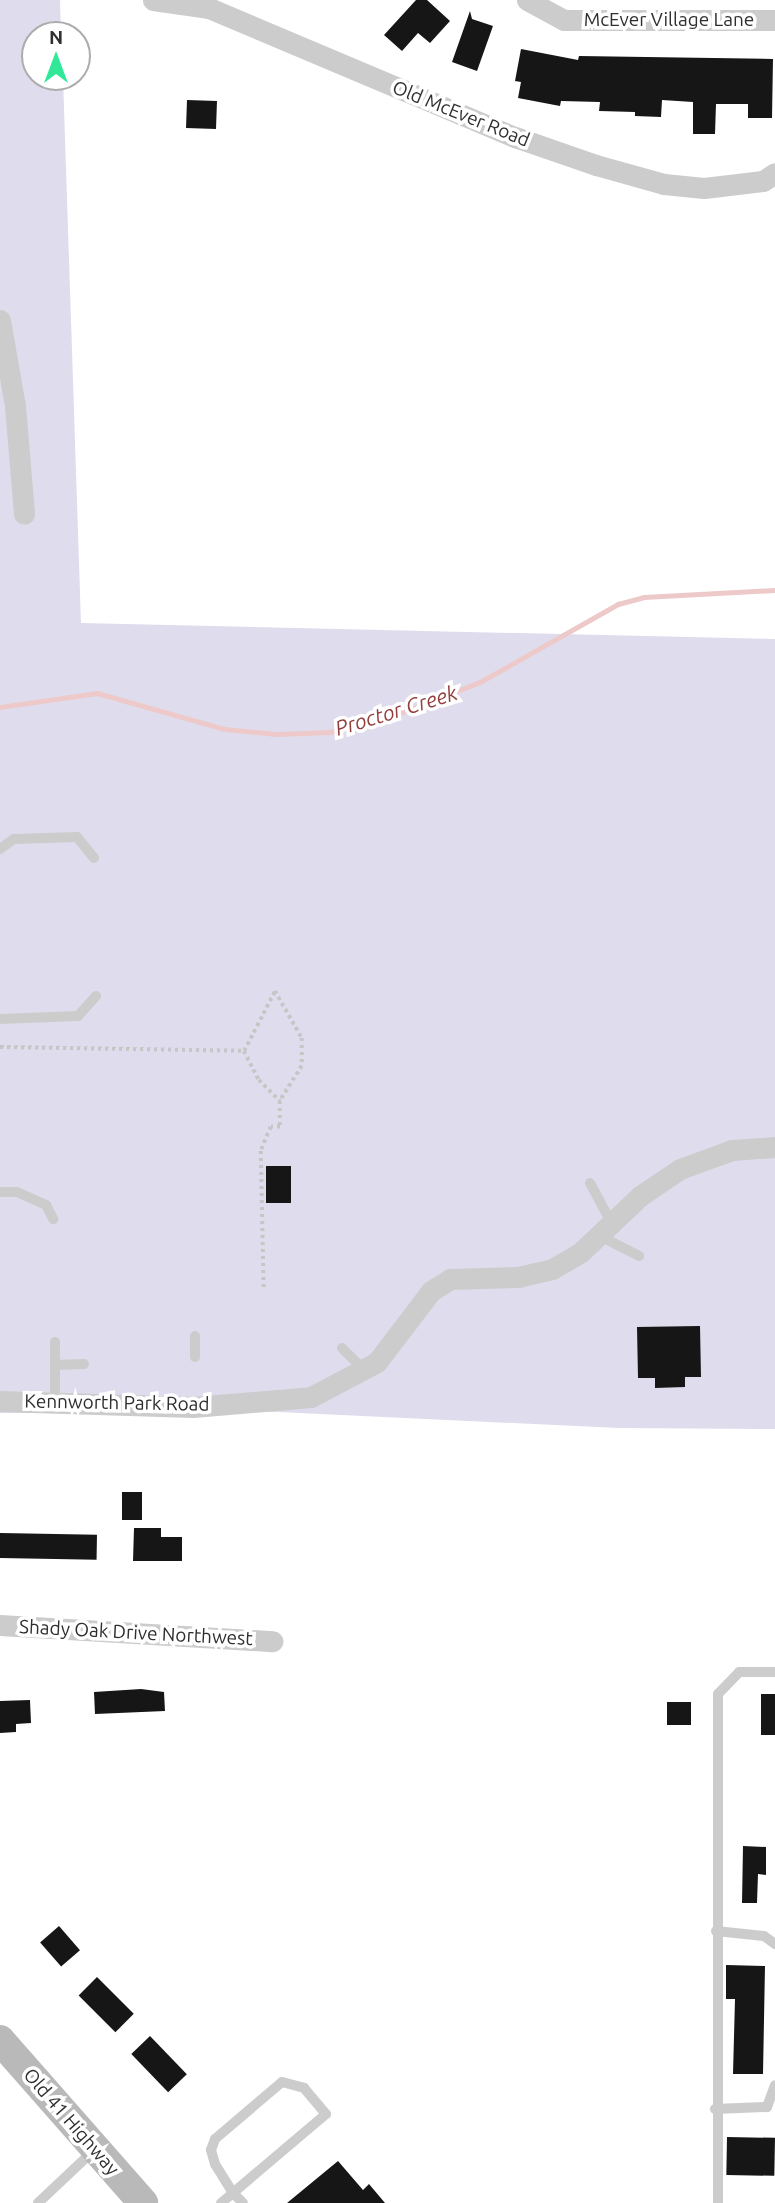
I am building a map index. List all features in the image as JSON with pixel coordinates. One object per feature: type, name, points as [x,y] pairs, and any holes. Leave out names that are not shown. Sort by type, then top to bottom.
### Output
[{"type":"main road","name":"Old 41 Highway","points":[[0,2040],[143,2203]]},
{"type":"street","name":"Old McEver Road","points":[[153,0],[209,8],[515,137],[596,165],[664,184],[704,188],[744,185],[775,173]]},
{"type":"street","name":"McEver Village Lane","points":[[527,0],[564,20],[775,20]]},
{"type":"street","points":[[0,320],[16,407],[24,514]]},
{"type":"street","name":"Kennworth Park Road","points":[[0,1401],[194,1407],[311,1396],[365,1371],[389,1349],[431,1291],[450,1279],[535,1274],[566,1262],[606,1230],[640,1196],[680,1169],[732,1150],[775,1147]]},
{"type":"street","name":"Shady Oak Drive Northwest","points":[[0,1625],[272,1641]]},
{"type":"lane","points":[[0,849],[14,839],[77,836],[94,858]]},
{"type":"lane","points":[[0,1018],[78,1016],[96,996]]},
{"type":"lane","points":[[590,1183],[606,1230],[639,1256]]},
{"type":"lane","points":[[0,1192],[17,1192],[46,1205],[53,1219]]},
{"type":"lane","points":[[195,1336],[195,1357]]},
{"type":"lane","points":[[55,1342],[55,1402]]},
{"type":"lane","points":[[342,1348],[365,1371]]},
{"type":"lane","points":[[55,1365],[84,1364]]},
{"type":"lane","points":[[718,2203],[715,2109],[718,1694],[739,1672],[775,1672]]},
{"type":"lane","points":[[716,1931],[764,1936],[775,1944]]},
{"type":"lane","points":[[221,2203],[233,2193],[326,2114],[304,2088],[282,2082],[215,2139],[211,2150],[215,2164],[233,2193],[243,2203]]},
{"type":"lane","points":[[715,2109],[767,2107],[775,2085]]},
{"type":"lane","points":[[38,2203],[95,2149]]},
{"type":"path","points":[[244,1051],[275,991],[302,1038],[302,1066],[280,1101],[280,1126],[271,1126],[261,1151],[264,1291]]},
{"type":"path","points":[[0,1047],[244,1051]]},
{"type":"path","points":[[244,1051],[259,1080],[280,1101]]},
{"type":"shaded area","points":[[0,0],[60,0],[61,21],[21,21],[21,91],[63,91],[81,623],[775,639],[775,1429],[619,1428],[278,1412],[0,1413]]},
{"type":"building","points":[[416,0],[427,0],[450,21],[430,43],[418,33],[402,51],[384,35]]},
{"type":"building","points":[[470,11],[472,19],[493,26],[477,71],[452,62]]},
{"type":"building","points":[[521,49],[578,60],[579,56],[773,59],[772,118],[748,118],[748,104],[716,104],[715,134],[693,134],[693,102],[662,100],[661,117],[635,116],[635,112],[599,111],[600,102],[561,101],[560,106],[518,98],[521,82],[515,81]]},
{"type":"building","points":[[187,100],[217,101],[216,129],[186,128]]},
{"type":"building","points":[[266,1166],[291,1166],[291,1203],[266,1203]]},
{"type":"building","points":[[700,1326],[701,1377],[685,1377],[685,1387],[655,1388],[655,1378],[638,1378],[637,1327]]},
{"type":"building","points":[[122,1492],[142,1492],[142,1520],[122,1520]]},
{"type":"building","points":[[134,1528],[161,1528],[161,1537],[182,1537],[182,1561],[133,1561]]},
{"type":"building","points":[[0,1533],[97,1535],[97,1560],[0,1558]]},
{"type":"building","points":[[141,1689],[164,1692],[165,1711],[95,1714],[94,1692]]},
{"type":"building","points":[[761,1694],[775,1694],[775,1735],[761,1735]]},
{"type":"building","points":[[30,1700],[31,1723],[16,1724],[16,1732],[0,1733],[0,1701]]},
{"type":"building","points":[[667,1702],[691,1702],[691,1725],[667,1725]]},
{"type":"building","points":[[743,1846],[766,1847],[766,1875],[758,1874],[757,1903],[742,1903]]},
{"type":"building","points":[[59,1926],[80,1950],[61,1967],[40,1942]]},
{"type":"building","points":[[726,1965],[765,1966],[763,2074],[733,2074],[735,1999],[726,1999]]},
{"type":"building","points":[[97,1977],[134,2014],[115,2032],[79,1995]]},
{"type":"building","points":[[150,2036],[187,2074],[168,2092],[131,2054]]},
{"type":"building","points":[[727,2137],[775,2138],[774,2176],[726,2175]]},
{"type":"building","points":[[338,2161],[363,2190],[369,2184],[385,2203],[287,2203]]},
{"type":"waterway","name":"Proctor Creek","points":[[0,707],[97,693],[224,729],[277,734],[330,732],[406,711],[480,682],[618,604],[644,597],[775,590]]}]
